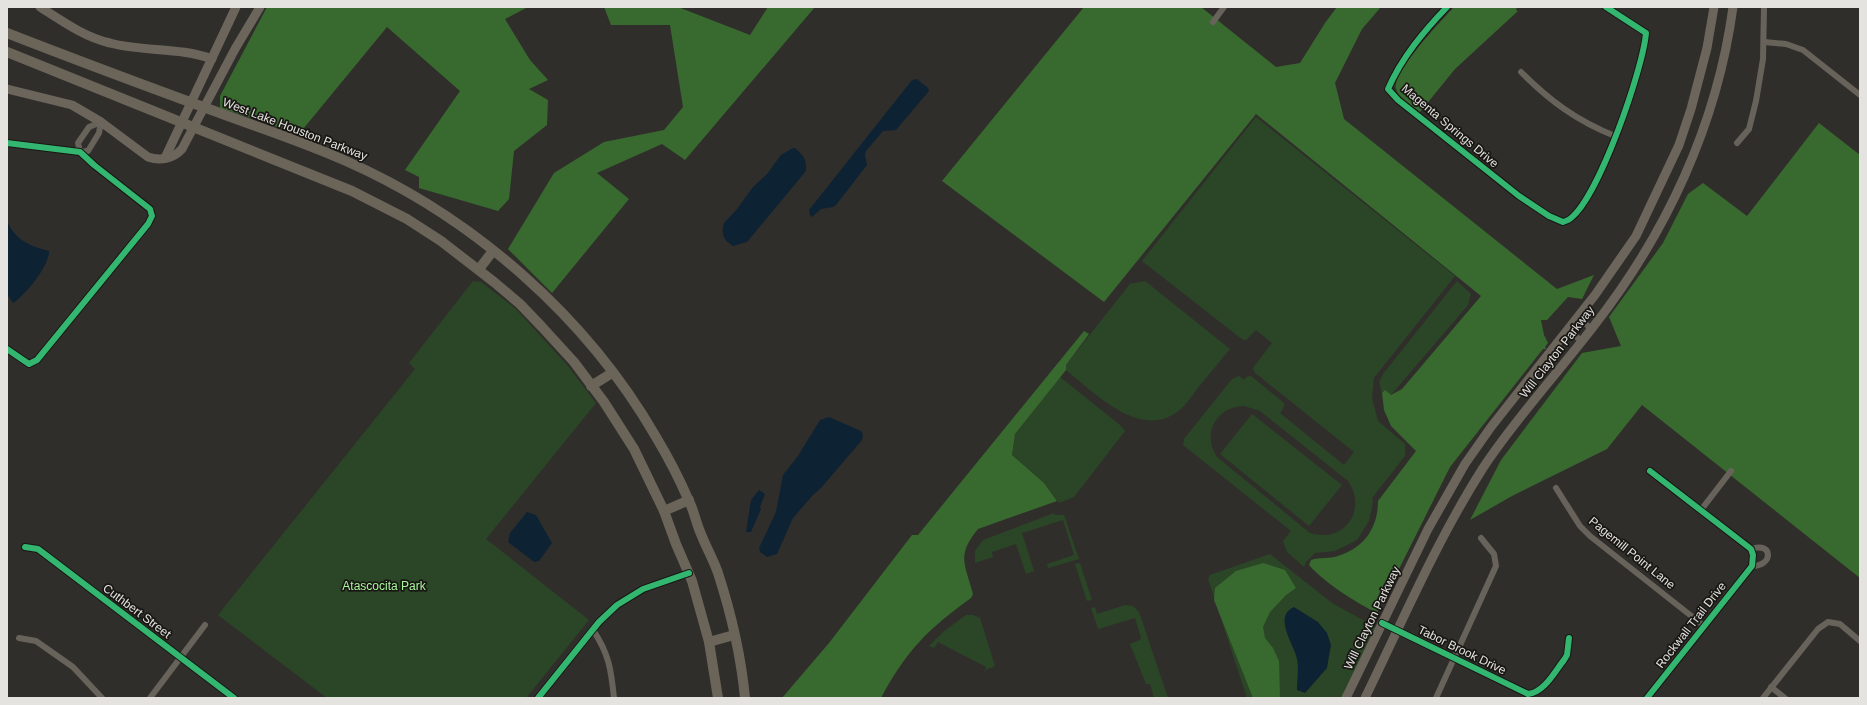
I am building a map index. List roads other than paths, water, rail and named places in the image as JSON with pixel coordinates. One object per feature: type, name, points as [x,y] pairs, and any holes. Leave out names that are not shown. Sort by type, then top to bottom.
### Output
[{"type":"main road","points":[[40,7],[90,37],[112,44],[171,50],[197,54],[212,59]]},
{"type":"main road","points":[[165,158],[236,7]]},
{"type":"main road","points":[[7,89],[68,103],[83,110],[101,122],[148,157],[155,159],[165,158],[177,154],[205,108],[235,49],[260,7]]},
{"type":"main road","name":"Will Clayton Parkway","points":[[1346,698],[1428,529],[1465,464],[1567,330],[1578,318],[1636,236],[1679,145],[1692,110],[1714,7]]},
{"type":"main road","name":"Will Clayton Parkway","points":[[1365,698],[1453,520],[1484,467],[1508,433],[1592,329],[1627,282],[1651,244],[1684,182],[1703,132],[1717,88],[1729,38],[1733,7]]},
{"type":"main road","name":"West Lake Houston Parkway","points":[[7,33],[96,68],[347,161],[430,205],[514,268],[554,306],[589,343],[655,434],[689,500],[700,534],[718,572],[734,634],[745,698]]},
{"type":"main road","points":[[7,52],[352,190],[418,226],[441,241],[479,269],[520,304],[574,362],[634,449],[664,511],[676,544],[689,573],[709,642],[718,698]]},
{"type":"main road","points":[[1636,236],[1651,244]]},
{"type":"main road","points":[[479,269],[493,252]]},
{"type":"main road","points":[[592,386],[612,373]]},
{"type":"main road","points":[[664,511],[689,500]]},
{"type":"main road","points":[[709,642],[734,634]]},
{"type":"street","points":[[1213,22],[1224,7]]},
{"type":"street","name":"Magenta Springs Drive","points":[[1447,7],[1413,46],[1394,76],[1388,89],[1398,100],[1518,196],[1549,216],[1563,222],[1571,219],[1587,197],[1615,136]]},
{"type":"street","points":[[1521,72],[1546,97],[1562,109],[1598,129],[1615,136],[1624,114],[1645,47],[1646,33],[1606,7]]},
{"type":"street","points":[[1737,142],[1744,136],[1752,122],[1760,82],[1764,42],[1764,7]]},
{"type":"street","points":[[1764,42],[1786,44],[1803,50],[1860,95]]},
{"type":"street","points":[[7,143],[80,152],[88,151],[100,133],[101,122],[89,127],[78,143],[80,152],[94,165],[150,208],[152,216],[148,224],[37,360],[29,364],[7,349]]},
{"type":"street","points":[[1578,318],[1592,329]]},
{"type":"street","points":[[1567,330],[1582,341]]},
{"type":"street","points":[[1701,510],[1731,471]]},
{"type":"street","points":[[1650,472],[1751,549],[1753,555],[1752,566],[1760,566],[1768,558],[1766,550],[1758,547],[1751,549]]},
{"type":"street","name":"Pagemill Point Lane","points":[[1556,488],[1580,526],[1590,536],[1704,626]]},
{"type":"street","points":[[1436,698],[1496,566],[1494,554],[1481,538]]},
{"type":"street","name":"Cuthbert Street","points":[[24,547],[38,549],[234,698]]},
{"type":"street","name":"Rockwall Trail Drive","points":[[1647,698],[1752,566]]},
{"type":"street","points":[[538,698],[616,604],[637,593],[689,573]]},
{"type":"street","points":[[1763,698],[1818,629],[1828,622],[1840,624],[1860,641]]},
{"type":"street","name":"Tabor Brook Drive","points":[[1382,623],[1522,691],[1534,693],[1543,687],[1564,660],[1567,655],[1569,638]]},
{"type":"street","points":[[150,698],[205,625]]},
{"type":"street","points":[[593,630],[604,646],[611,672],[614,698]]},
{"type":"street","points":[[19,638],[36,641],[73,667],[102,698]]},
{"type":"street","points":[[1771,687],[1785,698]]},
{"type":"water","points":[[917,79],[928,88],[929,91],[896,130],[883,131],[866,151],[865,155],[867,165],[836,205],[821,209],[812,217],[809,210],[912,80]]},
{"type":"water","points":[[795,148],[804,158],[806,163],[806,171],[747,242],[733,246],[725,239],[723,234],[724,223],[737,209],[753,187],[767,174],[781,155]]},
{"type":"water","points":[[7,221],[10,228],[19,238],[29,244],[49,251],[45,264],[36,280],[18,300],[13,303],[7,294]]},
{"type":"water","points":[[829,417],[861,431],[863,435],[862,440],[793,518],[777,554],[767,557],[760,552],[759,548],[776,512],[783,475],[798,456],[820,420]]},
{"type":"water","points":[[759,490],[765,494],[760,507],[761,509],[751,532],[746,532],[751,500]]},
{"type":"water","points":[[527,512],[536,515],[552,543],[539,561],[534,562],[508,542],[510,533]]},
{"type":"water","points":[[1294,607],[1318,622],[1327,633],[1331,645],[1327,668],[1305,693],[1297,690],[1297,659],[1286,632],[1285,617],[1288,611]]},
{"type":"park label","name":"Atascocita Park","points":[[384,586]]}]
